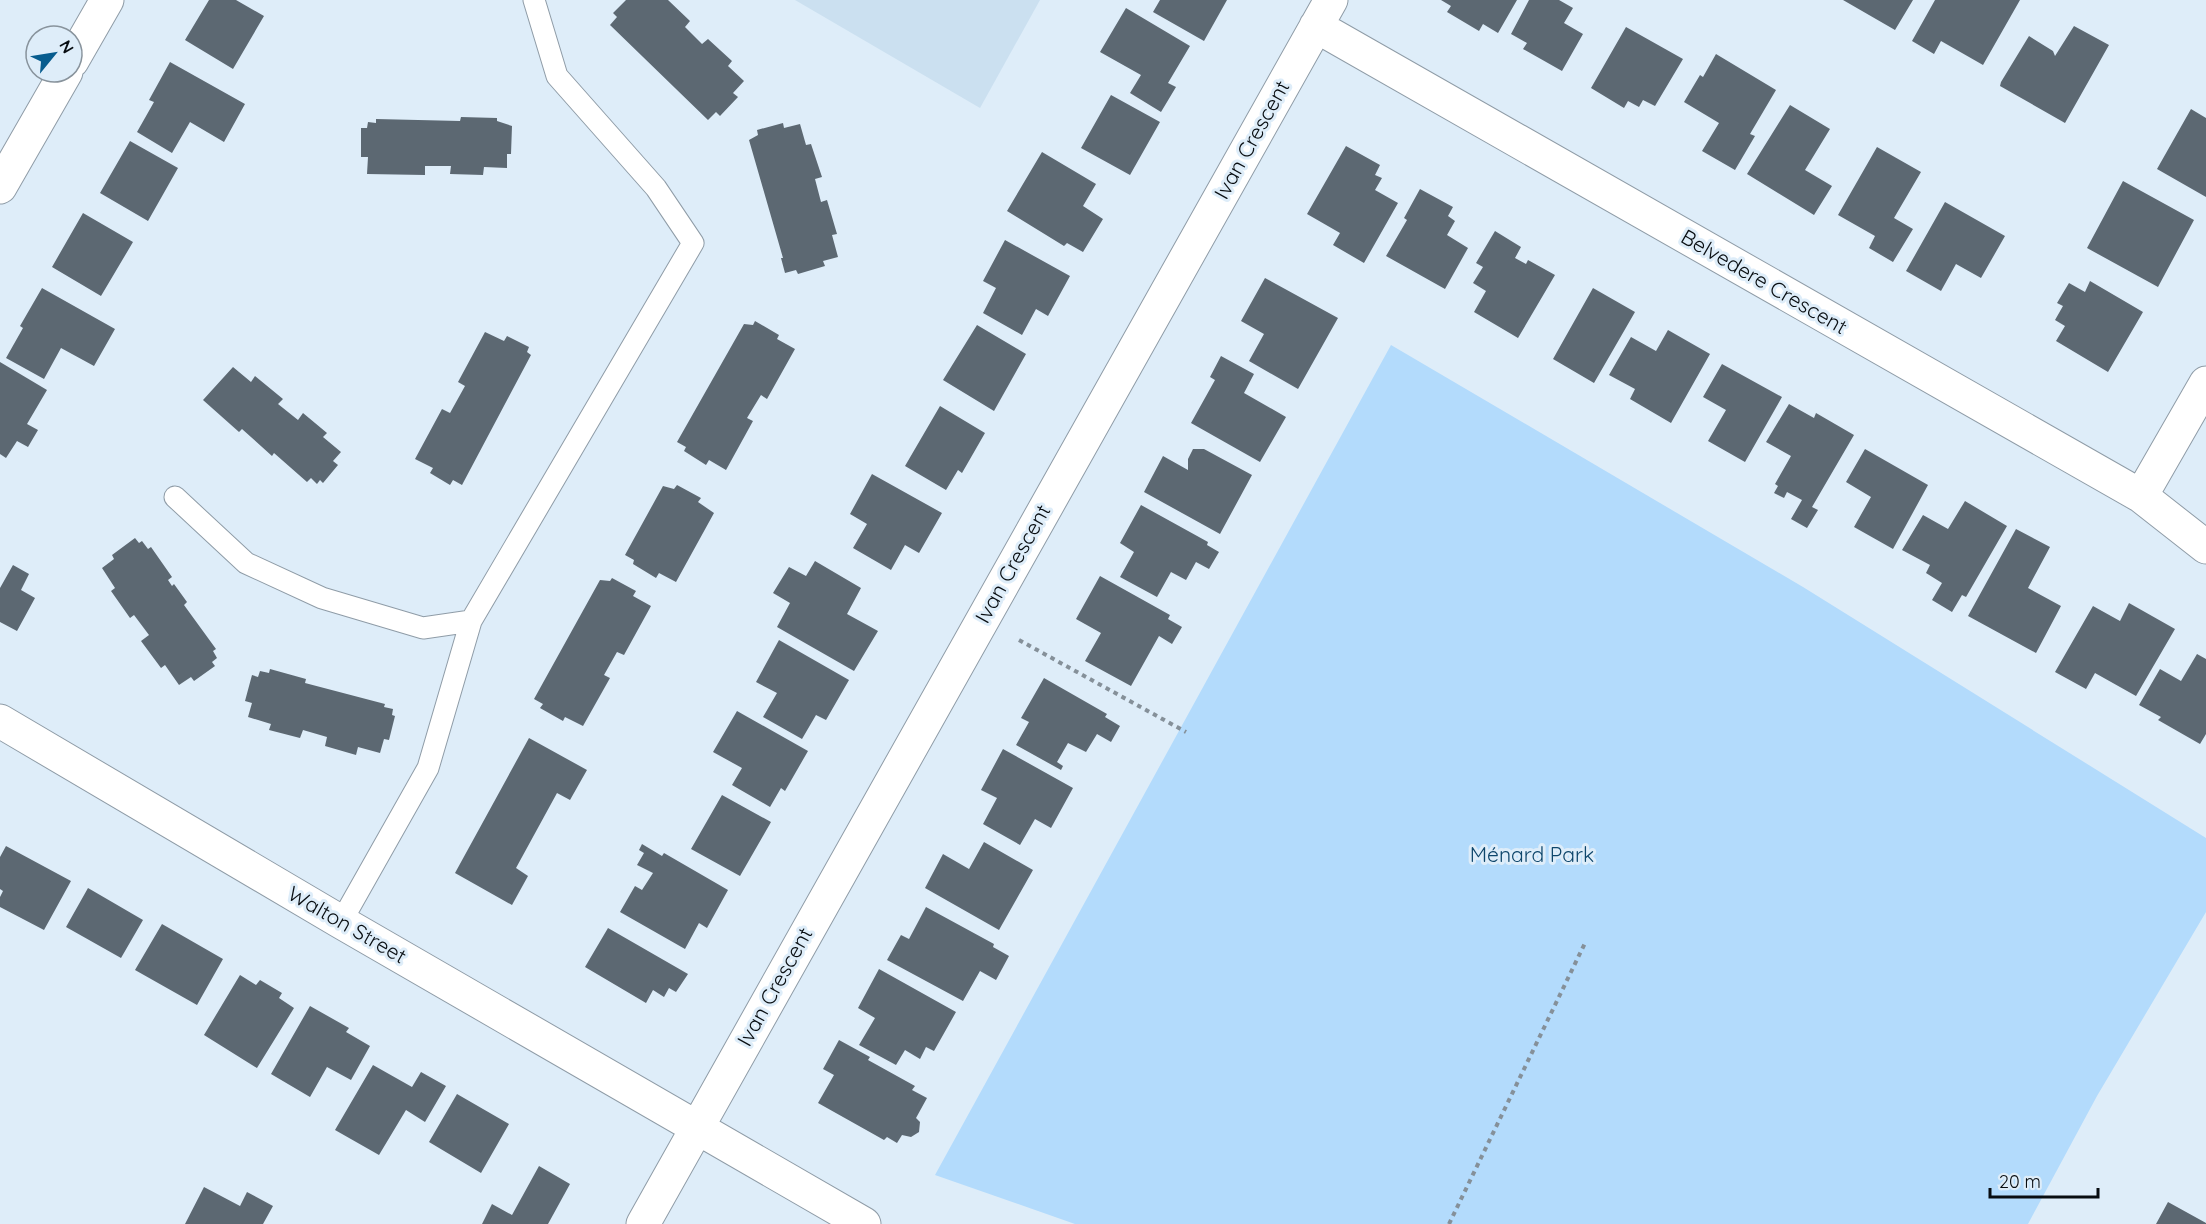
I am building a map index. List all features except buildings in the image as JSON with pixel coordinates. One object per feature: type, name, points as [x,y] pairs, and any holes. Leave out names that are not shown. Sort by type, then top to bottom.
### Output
[{"type":"street","points":[[84,40],[107,0]]},
{"type":"street","name":"Belvedere Crescent","points":[[1324,13],[2141,496],[2206,547]]},
{"type":"street","name":"Ivan Crescent","points":[[643,1224],[1324,13]]},
{"type":"street","points":[[0,187],[59,84]]},
{"type":"street","points":[[2141,496],[2206,383]]},
{"type":"street","name":"Walton Street","points":[[0,721],[341,922],[864,1224]]},
{"type":"lane","points":[[341,922],[428,768],[471,621],[693,243],[656,188],[557,76],[534,0]]},
{"type":"lane","points":[[176,497],[246,563],[322,598],[423,628],[471,621]]},
{"type":"path","points":[[1019,640],[1186,732]]},
{"type":"path","points":[[1449,1224],[1586,941]]},
{"type":"shaded area","points":[[795,0],[1040,0],[980,108]]},
{"type":"green space","name":"Ménard Park","points":[[1391,345],[1803,587],[2206,838],[2206,912],[2097,1096],[2028,1224],[1075,1224],[935,1175]]}]
